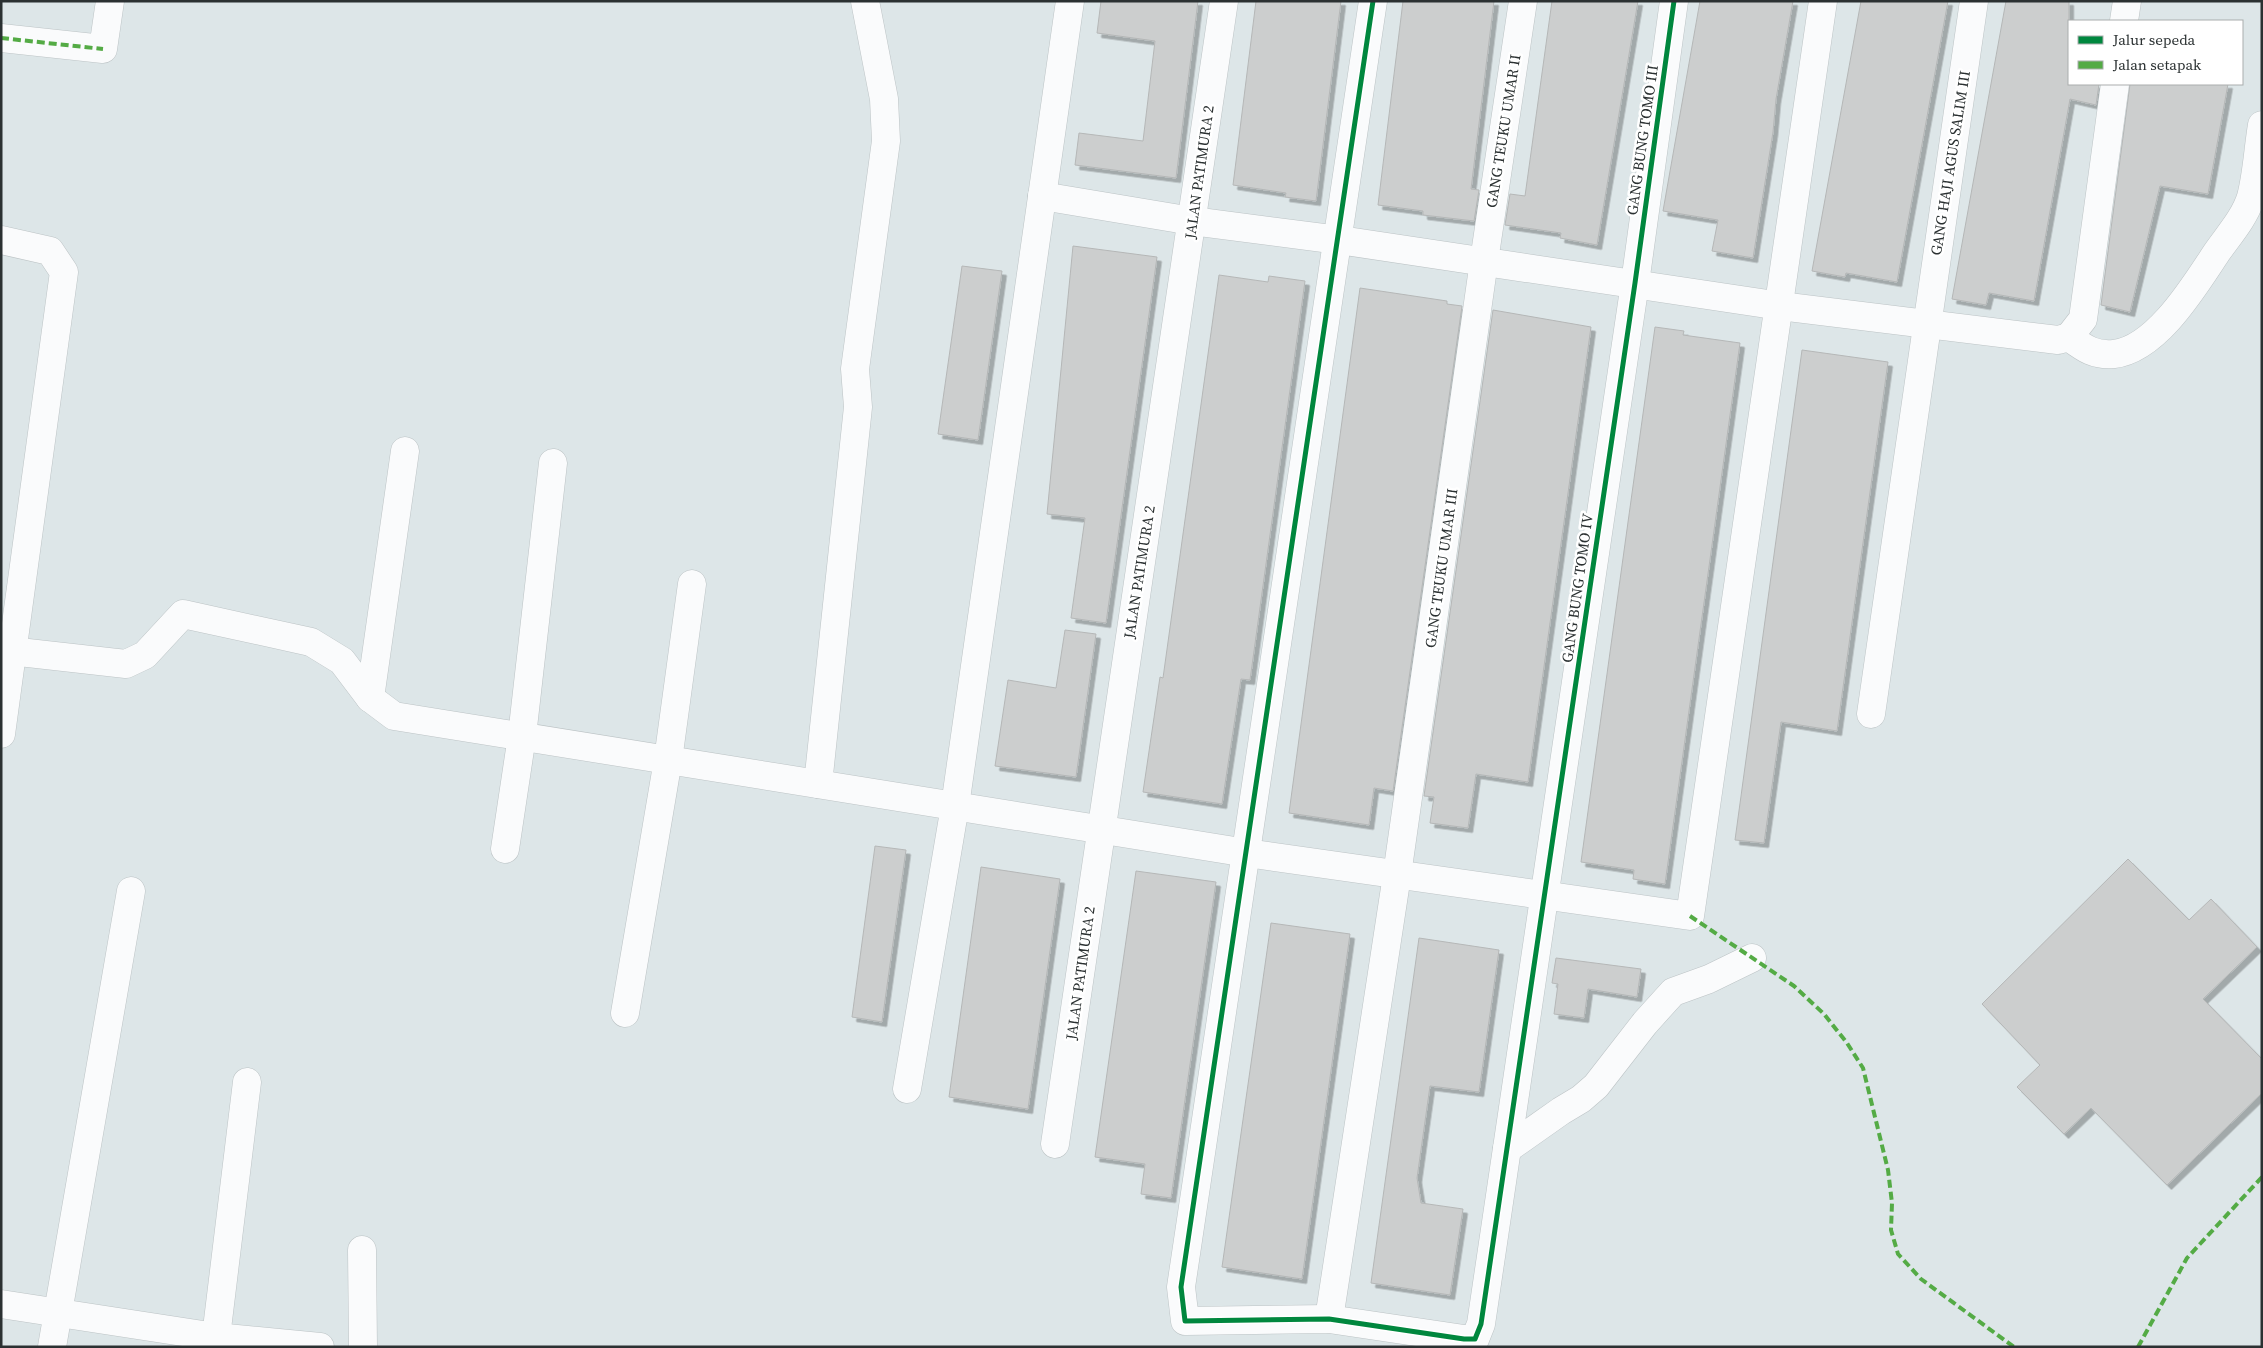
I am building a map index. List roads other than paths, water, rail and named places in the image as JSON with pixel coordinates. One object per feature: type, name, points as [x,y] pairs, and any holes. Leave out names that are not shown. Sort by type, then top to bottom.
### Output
[{"type":"street","points":[[1,38],[103,49],[110,1]]},
{"type":"street","points":[[818,784],[858,406],[855,369],[886,141],[884,100],[865,1]]},
{"type":"street","points":[[907,1089],[954,806],[1070,1]]},
{"type":"street","name":"JALAN PATIMURA 2","points":[[1055,1144],[1224,1]]},
{"type":"street","points":[[1329,1319],[1185,1321],[1181,1287],[1339,240],[1373,1]]},
{"type":"street","name":"GANG TEUKU UMAR II","points":[[1484,261],[1523,1]]},
{"type":"street","name":"GANG BUNG TOMO III","points":[[1635,283],[1674,1]]},
{"type":"street","points":[[8,651],[126,664],[146,655],[164,632],[183,614],[311,642],[342,661],[370,698],[394,716],[1247,853],[1545,897],[1690,916],[1824,1]]},
{"type":"street","name":"GANG HAJI AGUS SALIM III","points":[[1871,714],[1974,1]]},
{"type":"street","points":[[2124,20],[2127,1]]},
{"type":"street","points":[[1042,196],[1192,221],[1339,240],[1780,306],[2058,340],[2069,337],[2083,319],[2115,85]]},
{"type":"street","points":[[2069,337],[2090,352],[2114,354],[2136,346],[2166,322],[2200,280],[2239,221],[2251,198],[2262,125]]},
{"type":"street","points":[[1,240],[50,251],[64,272],[8,651],[1,734]]},
{"type":"street","name":"GANG TEUKU UMAR III","points":[[1329,1319],[1397,875],[1484,261]]},
{"type":"street","name":"GANG BUNG TOMO IV","points":[[1329,1319],[1464,1339],[1475,1339],[1481,1324],[1635,283]]},
{"type":"street","points":[[370,698],[405,451]]},
{"type":"street","points":[[505,849],[522,736],[553,463]]},
{"type":"street","points":[[625,1013],[668,760],[692,584]]},
{"type":"street","points":[[52,1347],[131,891]]},
{"type":"street","points":[[1507,1149],[1561,1111],[1582,1099],[1596,1086],[1645,1023],[1673,992],[1709,979],[1752,958]]},
{"type":"street","points":[[215,1342],[247,1082]]},
{"type":"street","points":[[362,1250],[363,1347]]},
{"type":"street","points":[[1,1304],[215,1342],[320,1347]]}]
